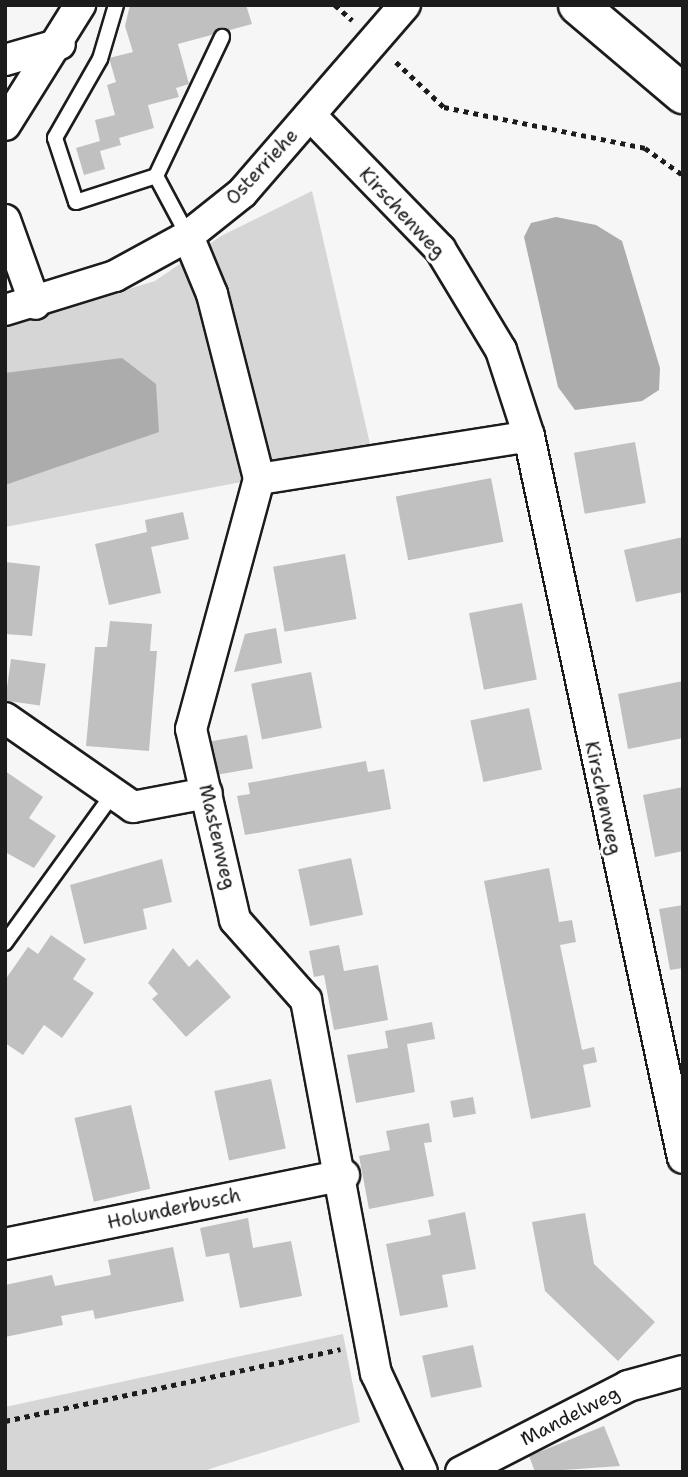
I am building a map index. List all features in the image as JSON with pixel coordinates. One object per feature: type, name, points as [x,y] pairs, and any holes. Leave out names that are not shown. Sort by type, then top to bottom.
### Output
[{"type":"main road","points":[[578,5],[683,94]]},
{"type":"street","points":[[5,125],[60,44],[80,5]]},
{"type":"street","name":"Osterriehe","points":[[5,310],[35,304],[115,276],[188,236],[242,193],[405,5]]},
{"type":"street","points":[[5,60],[60,44]]},
{"type":"street","name":"Kirschenweg","points":[[310,115],[440,249],[501,350],[529,436],[683,1158]]},
{"type":"street","points":[[5,220],[35,304]]},
{"type":"street","name":"Mastenweg","points":[[188,236],[212,294],[259,479],[191,729],[235,920],[306,1000],[344,1175],[371,1343],[394,1423],[422,1472]]},
{"type":"street","points":[[259,479],[529,436]]},
{"type":"street","points":[[5,718],[133,807],[207,793]]},
{"type":"street","name":"Holunderbusch","points":[[5,1244],[344,1175]]},
{"type":"street","name":"Mandelweg","points":[[461,1472],[628,1386],[683,1371]]},
{"type":"lane","points":[[116,5],[100,59],[55,138],[76,202],[156,176],[222,37]]},
{"type":"lane","points":[[156,176],[188,236]]},
{"type":"lane","points":[[5,943],[113,794]]},
{"type":"path","points":[[374,40],[444,107],[645,148],[683,175]]},
{"type":"path","points":[[5,1421],[371,1343]]},
{"type":"shaded area","points":[[312,191],[373,457],[5,527],[5,326],[155,281],[221,236]]},
{"type":"shaded area","points":[[556,217],[596,225],[622,241],[660,368],[659,390],[642,401],[575,410],[558,387],[524,237],[531,223]]},
{"type":"shaded area","points":[[122,358],[156,384],[159,432],[5,485],[5,373]]},
{"type":"shaded area","points":[[343,1334],[360,1422],[200,1472],[5,1472],[5,1407]]},
{"type":"building","points":[[130,5],[246,5],[252,24],[178,44],[189,84],[176,88],[179,97],[148,105],[154,128],[119,138],[121,145],[100,151],[105,169],[84,175],[76,148],[100,141],[95,120],[115,115],[107,85],[116,82],[109,58],[133,52],[125,26]]},
{"type":"building","points":[[635,442],[646,503],[585,514],[574,453]]},
{"type":"building","points":[[491,478],[503,542],[408,560],[396,497]]},
{"type":"building","points":[[183,512],[189,539],[151,547],[161,593],[109,605],[95,544],[147,532],[145,520]]},
{"type":"building","points":[[683,537],[683,592],[636,602],[624,550]]},
{"type":"building","points":[[345,554],[356,619],[285,632],[273,567]]},
{"type":"building","points":[[5,562],[40,566],[32,636],[5,634]]},
{"type":"building","points":[[522,603],[537,680],[484,690],[469,613]]},
{"type":"building","points":[[110,621],[152,624],[150,651],[157,651],[149,751],[86,746],[95,647],[107,647]]},
{"type":"building","points":[[276,628],[282,663],[234,672],[245,634]]},
{"type":"building","points":[[11,659],[46,664],[40,705],[5,701]]},
{"type":"building","points":[[311,672],[322,728],[262,740],[251,684]]},
{"type":"building","points":[[683,681],[683,738],[628,749],[618,694]]},
{"type":"building","points":[[529,708],[542,770],[483,782],[470,720]]},
{"type":"building","points":[[247,735],[253,768],[212,776],[206,742]]},
{"type":"building","points":[[366,761],[368,772],[384,769],[391,809],[245,835],[237,796],[250,794],[248,783]]},
{"type":"building","points":[[5,771],[43,797],[29,818],[56,836],[34,868],[5,852]]},
{"type":"building","points":[[683,787],[683,851],[655,857],[643,795]]},
{"type":"building","points":[[351,858],[363,915],[310,926],[298,869]]},
{"type":"building","points":[[162,859],[172,902],[143,909],[147,929],[84,944],[70,885]]},
{"type":"building","points":[[549,868],[559,922],[572,920],[576,942],[560,945],[582,1050],[594,1047],[597,1062],[583,1065],[591,1107],[531,1119],[484,881]]},
{"type":"building","points":[[683,905],[683,968],[670,970],[659,909]]},
{"type":"building","points":[[51,935],[86,959],[73,979],[94,993],[62,1038],[44,1025],[23,1055],[5,1043],[5,980],[28,947],[38,954]]},
{"type":"building","points":[[339,945],[344,971],[378,965],[388,1020],[334,1030],[324,975],[314,977],[309,951]]},
{"type":"building","points":[[173,948],[189,967],[197,959],[231,997],[186,1037],[152,999],[158,994],[148,983]]},
{"type":"building","points":[[432,1022],[435,1039],[407,1044],[415,1092],[356,1103],[347,1055],[388,1048],[385,1031]]},
{"type":"building","points":[[271,1079],[286,1148],[229,1161],[214,1091]]},
{"type":"building","points":[[473,1097],[476,1114],[453,1118],[450,1101]]},
{"type":"building","points":[[131,1105],[150,1189],[94,1202],[74,1118]]},
{"type":"building","points":[[429,1123],[432,1142],[424,1143],[434,1196],[369,1209],[359,1156],[390,1150],[386,1131]]},
{"type":"building","points":[[465,1212],[476,1269],[442,1275],[448,1307],[400,1316],[386,1244],[431,1235],[428,1220]]},
{"type":"building","points":[[585,1213],[594,1264],[655,1322],[618,1361],[545,1291],[532,1222]]},
{"type":"building","points":[[248,1218],[253,1248],[291,1241],[302,1296],[240,1308],[229,1253],[206,1257],[200,1228]]},
{"type":"building","points":[[173,1247],[184,1301],[95,1319],[93,1310],[61,1316],[63,1325],[5,1337],[5,1285],[52,1275],[55,1286],[111,1275],[108,1260]]},
{"type":"building","points":[[473,1345],[482,1387],[431,1398],[422,1356]]},
{"type":"building","points":[[604,1426],[620,1466],[535,1472],[529,1456]]}]
